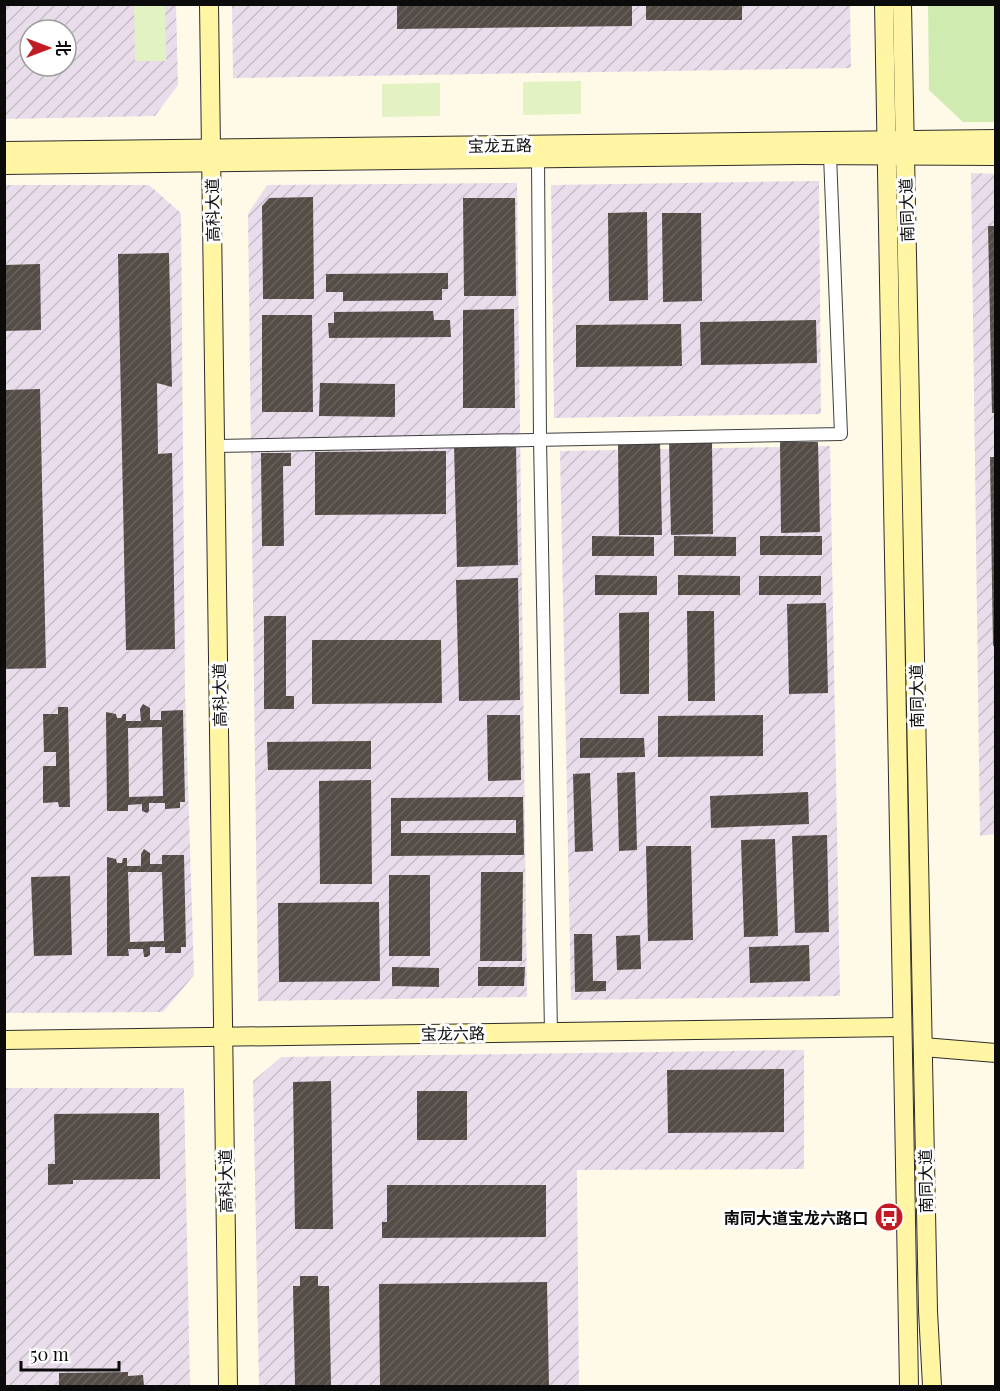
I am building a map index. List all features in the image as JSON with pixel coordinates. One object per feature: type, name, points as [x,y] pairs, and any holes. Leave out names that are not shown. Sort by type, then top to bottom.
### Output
[{"type":"street","name":"高科大道","points":[[209,4],[217,446],[228,1386]]},
{"type":"street","name":"南同大道","points":[[884,4],[895,148],[907,203],[928,1311],[932,1386]]},
{"type":"street","name":"南同大道","points":[[902,4],[895,148],[889,215],[909,1386]]},
{"type":"street","name":"宝龙五路","points":[[4,151],[538,158],[830,155],[996,140]]},
{"type":"street","name":"宝龙五路","points":[[4,165],[211,155],[895,148],[996,156]]},
{"type":"street","points":[[217,446],[841,434],[830,155]]},
{"type":"street","points":[[538,158],[540,439],[551,1032]]},
{"type":"street","name":"宝龙六路","points":[[4,1040],[902,1027]]},
{"type":"street","points":[[923,1047],[996,1053]]},
{"type":"shaded area","points":[[4,5],[176,5],[178,85],[155,116],[5,119]]},
{"type":"shaded area","points":[[232,5],[850,5],[851,68],[233,78]]},
{"type":"shaded area","points":[[971,173],[996,174],[996,834],[980,836]]},
{"type":"shaded area","points":[[819,181],[821,414],[554,418],[551,185]]},
{"type":"shaded area","points":[[517,183],[527,997],[258,1001],[248,214],[267,185]]},
{"type":"shaded area","points":[[4,185],[149,185],[181,213],[185,691],[194,975],[163,1012],[5,1013]]},
{"type":"shaded area","points":[[830,446],[840,996],[571,1000],[560,451]]},
{"type":"shaded area","points":[[804,1050],[804,1169],[577,1170],[579,1386],[259,1386],[253,1081],[281,1057]]},
{"type":"shaded area","points":[[5,1088],[184,1088],[190,1386],[5,1386]]},
{"type":"green space","points":[[165,5],[166,61],[135,61],[134,6]]},
{"type":"green space","points":[[928,5],[995,5],[995,122],[963,122],[929,90]]},
{"type":"green space","points":[[581,81],[581,114],[523,115],[523,82]]},
{"type":"green space","points":[[440,83],[440,116],[382,117],[382,84]]},
{"type":"building","points":[[397,4],[632,4],[632,26],[397,29]]},
{"type":"building","points":[[646,4],[742,4],[742,20],[646,20]]},
{"type":"building","points":[[313,197],[314,299],[263,299],[262,206],[269,198]]},
{"type":"building","points":[[463,198],[515,198],[516,296],[464,296]]},
{"type":"building","points":[[647,212],[648,300],[609,301],[608,213]]},
{"type":"building","points":[[662,213],[701,213],[702,301],[663,302]]},
{"type":"building","points":[[988,226],[996,226],[996,413],[992,413]]},
{"type":"building","points":[[169,253],[172,387],[157,383],[158,454],[172,453],[175,649],[126,650],[118,254]]},
{"type":"building","points":[[40,264],[41,330],[4,331],[4,265]]},
{"type":"building","points":[[448,273],[448,289],[442,289],[442,300],[343,301],[343,292],[326,292],[326,274]]},
{"type":"building","points":[[514,309],[515,408],[463,408],[463,310]]},
{"type":"building","points":[[433,311],[434,320],[450,320],[451,337],[329,338],[328,323],[334,323],[334,312]]},
{"type":"building","points":[[262,315],[312,315],[313,412],[262,412]]},
{"type":"building","points":[[816,320],[817,363],[701,365],[700,322]]},
{"type":"building","points":[[681,324],[682,366],[576,367],[576,325]]},
{"type":"building","points":[[320,383],[395,384],[395,417],[319,416]]},
{"type":"building","points":[[40,389],[46,668],[4,669],[4,390]]},
{"type":"building","points":[[660,441],[662,535],[619,535],[618,442]]},
{"type":"building","points":[[669,441],[712,441],[713,534],[671,535]]},
{"type":"building","points":[[780,442],[818,442],[820,532],[781,533]]},
{"type":"building","points":[[516,444],[518,565],[457,567],[454,445]]},
{"type":"building","points":[[446,451],[446,514],[315,515],[315,452]]},
{"type":"building","points":[[261,453],[291,453],[291,466],[283,466],[284,546],[262,546]]},
{"type":"building","points":[[990,457],[996,457],[996,646],[993,646]]},
{"type":"building","points":[[592,536],[654,537],[654,556],[592,556]]},
{"type":"building","points":[[674,536],[736,537],[736,556],[674,556]]},
{"type":"building","points":[[760,536],[822,536],[822,555],[760,555]]},
{"type":"building","points":[[595,575],[657,576],[657,595],[595,595]]},
{"type":"building","points":[[678,575],[740,576],[740,595],[678,595]]},
{"type":"building","points":[[759,576],[821,576],[821,595],[759,595]]},
{"type":"building","points":[[518,578],[520,700],[459,701],[456,580]]},
{"type":"building","points":[[826,603],[828,693],[789,694],[787,604]]},
{"type":"building","points":[[687,611],[714,611],[715,701],[688,701]]},
{"type":"building","points":[[649,612],[649,694],[620,694],[619,613]]},
{"type":"building","points":[[264,616],[286,616],[286,696],[294,696],[294,709],[264,709]]},
{"type":"building","points":[[312,640],[441,640],[442,703],[312,704]]},
{"type":"building","points":[[143,704],[150,708],[150,720],[161,720],[161,711],[183,710],[185,802],[180,802],[180,808],[165,809],[165,803],[149,803],[147,813],[142,811],[142,804],[128,805],[128,811],[107,811],[106,712],[116,714],[117,718],[126,714],[126,721],[141,721],[140,709]],"holes":[[[162,727],[163,796],[129,797],[128,728]]]},
{"type":"building","points":[[58,707],[68,707],[70,807],[59,807],[58,802],[43,803],[43,766],[56,766],[56,752],[44,752],[43,714],[58,714]]},
{"type":"building","points":[[487,715],[520,715],[521,780],[488,781]]},
{"type":"building","points":[[763,715],[763,756],[658,757],[658,716]]},
{"type":"building","points":[[580,738],[644,738],[645,757],[580,758]]},
{"type":"building","points":[[371,741],[371,769],[268,770],[267,742]]},
{"type":"building","points":[[635,772],[637,850],[619,851],[617,773]]},
{"type":"building","points":[[590,773],[593,851],[575,852],[573,774]]},
{"type":"building","points":[[371,780],[372,884],[320,884],[319,781]]},
{"type":"building","points":[[808,792],[809,824],[711,828],[710,796]]},
{"type":"building","points":[[523,797],[524,855],[391,856],[391,798]],"holes":[[[516,820],[516,833],[401,833],[401,821]]]},
{"type":"building","points":[[827,835],[829,932],[795,933],[792,836]]},
{"type":"building","points":[[775,839],[778,936],[744,937],[741,840]]},
{"type":"building","points":[[646,846],[691,846],[693,940],[648,941]]},
{"type":"building","points":[[144,849],[150,853],[150,864],[162,864],[162,855],[184,855],[186,947],[181,947],[181,953],[165,953],[165,947],[150,947],[150,955],[147,957],[144,957],[143,949],[128,949],[129,956],[107,956],[107,857],[116,859],[117,863],[122,863],[123,858],[127,858],[127,866],[141,866],[141,854]],"holes":[[[128,872],[162,872],[164,941],[130,942]]]},
{"type":"building","points":[[481,872],[523,872],[522,961],[480,961]]},
{"type":"building","points":[[389,875],[430,875],[430,956],[389,956]]},
{"type":"building","points":[[70,876],[72,955],[34,956],[31,877]]},
{"type":"building","points":[[379,902],[380,981],[279,982],[278,903]]},
{"type":"building","points":[[574,934],[592,934],[593,981],[606,981],[606,991],[575,992]]},
{"type":"building","points":[[640,935],[641,969],[617,970],[616,936]]},
{"type":"building","points":[[809,945],[810,981],[750,983],[749,947]]},
{"type":"building","points":[[392,967],[439,968],[439,987],[392,986]]},
{"type":"building","points":[[478,967],[525,967],[524,986],[478,986]]},
{"type":"building","points":[[784,1069],[784,1132],[668,1133],[667,1070]]},
{"type":"building","points":[[331,1081],[333,1229],[295,1229],[293,1082]]},
{"type":"building","points":[[417,1091],[467,1091],[467,1140],[417,1140]]},
{"type":"building","points":[[159,1113],[160,1179],[73,1180],[73,1184],[48,1185],[48,1164],[55,1164],[54,1114]]},
{"type":"building","points":[[387,1185],[546,1185],[546,1237],[382,1238],[382,1222],[387,1222]]},
{"type":"building","points":[[300,1276],[318,1276],[318,1286],[329,1286],[331,1386],[295,1386],[293,1286],[300,1286]]},
{"type":"building","points":[[547,1282],[549,1386],[380,1386],[379,1284]]},
{"type":"building","points":[[128,1372],[128,1376],[143,1375],[144,1386],[59,1386],[59,1373]]},
{"type":"place","name":"南同大道宝龙六路口","points":[[889,1217]]}]
